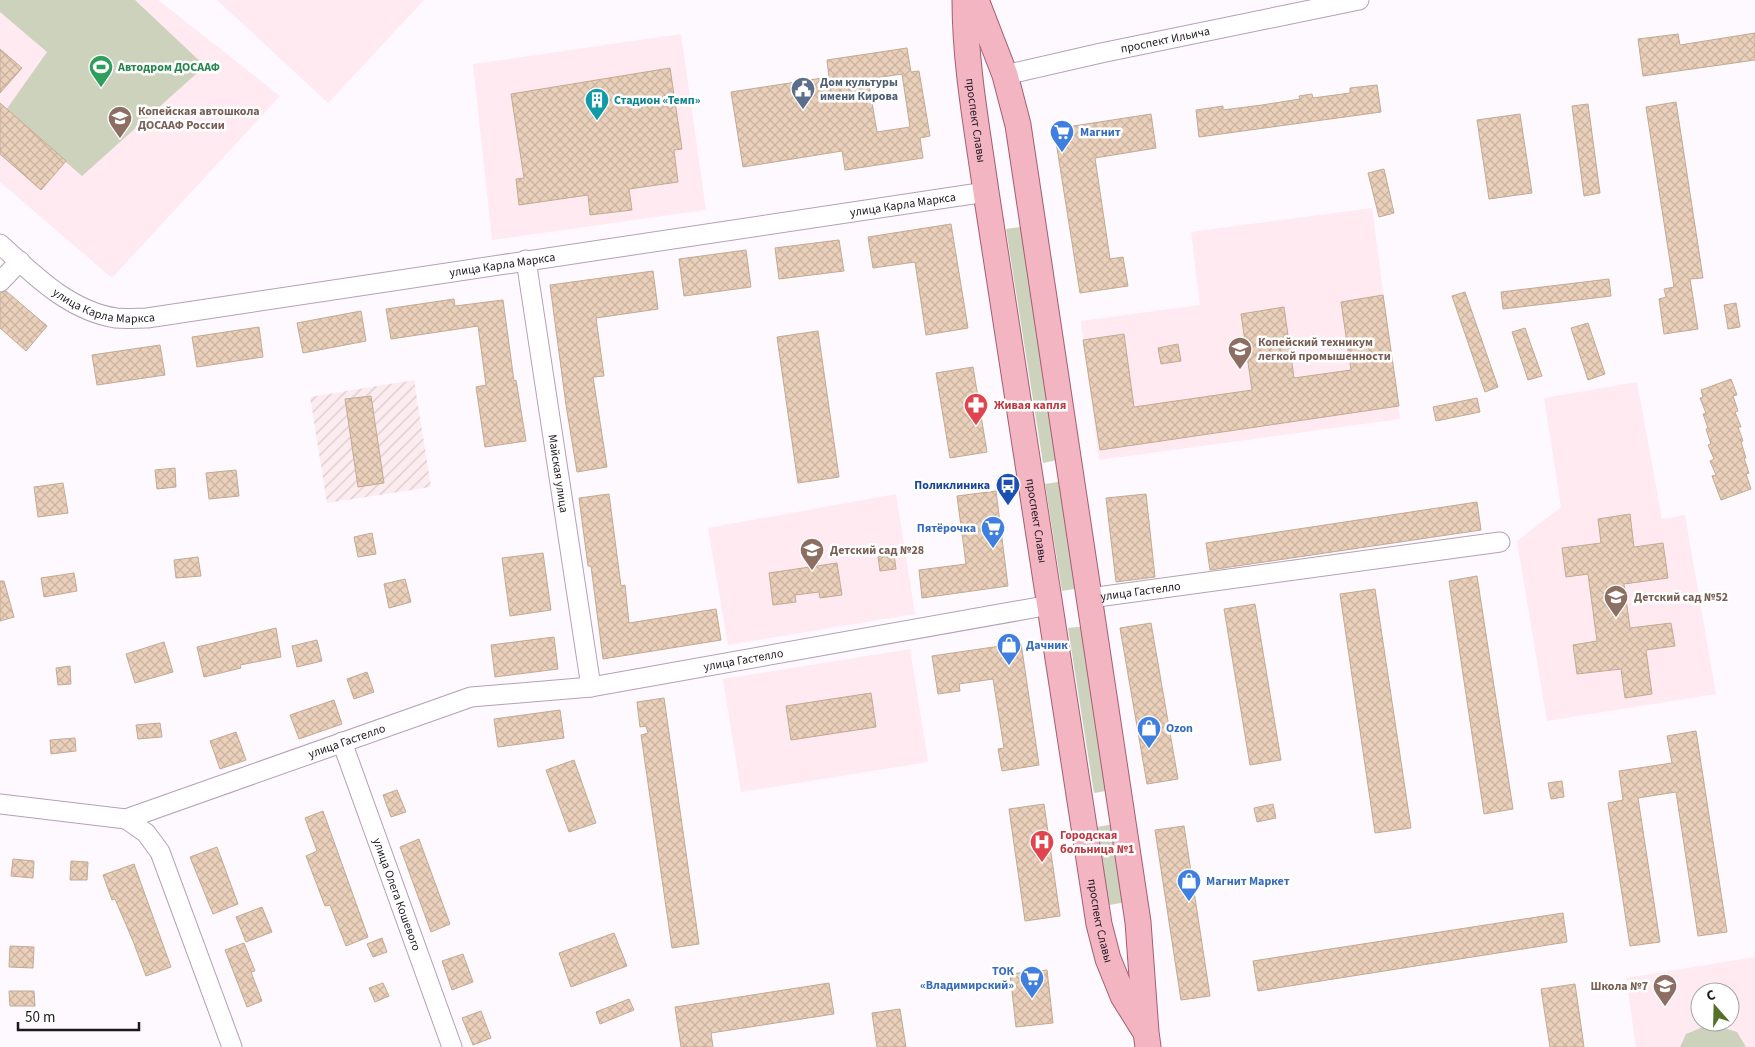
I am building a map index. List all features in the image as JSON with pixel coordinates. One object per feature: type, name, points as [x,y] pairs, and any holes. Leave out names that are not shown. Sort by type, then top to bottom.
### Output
[{"type":"main road","name":"проспект Славы","points":[[965,0],[965,30],[986,192],[1099,924],[1108,959],[1123,996],[1147,1040]]},
{"type":"main road","name":"проспект Славы","points":[[976,0],[1005,75],[1018,125],[1028,184],[1138,922],[1147,1040]]},
{"type":"main road","name":"проспект Ильича","points":[[971,83],[1005,75]]},
{"type":"main road","name":"улица Карла Маркса","points":[[986,192],[1028,184]]},
{"type":"main road","points":[[1029,471],[1070,466]]},
{"type":"main road","name":"улица Гастелло","points":[[1050,605],[1090,598]]},
{"type":"street","name":"проспект Ильича","points":[[1005,75],[1101,53],[1359,0]]},
{"type":"street","name":"улица Карла Маркса","points":[[0,244],[54,291],[84,310],[116,318],[147,318],[986,192]]},
{"type":"street","name":"Майская улица","points":[[526,260],[591,687]]},
{"type":"street","points":[[0,282],[20,261]]},
{"type":"street","name":"улица Гастелло","points":[[1090,598],[1500,542]]},
{"type":"street","name":"улица Гастелло","points":[[0,804],[126,819],[471,697],[591,687],[1050,605]]},
{"type":"street","name":"улица Олега Кошевого","points":[[342,742],[452,1047]]},
{"type":"street","points":[[126,819],[146,833],[160,852],[232,1047]]},
{"type":"shaded area","name":"Копейская автошкола ДОСААФ России","points":[[0,0],[158,0],[280,96],[112,278],[0,182]]},
{"type":"shaded area","points":[[217,0],[424,0],[328,103]]},
{"type":"shaded area","points":[[681,34],[706,210],[492,240],[473,64]]},
{"type":"shaded area","name":"Копейский техникум легкой промышенности","points":[[1372,208],[1400,419],[1099,460],[1081,321],[1200,305],[1191,232]]},
{"type":"shaded area","points":[[414,380],[431,487],[327,503],[310,397]]},
{"type":"shaded area","name":"Детский сад №52","points":[[1637,382],[1662,519],[1685,515],[1716,694],[1547,721],[1517,541],[1561,507],[1544,398]]},
{"type":"shaded area","name":"Детский сад №28","points":[[896,494],[915,614],[728,645],[708,528]]},
{"type":"shaded area","points":[[910,649],[928,762],[741,792],[723,679]]},
{"type":"shaded area","name":"Школа №7","points":[[1755,957],[1755,1047],[1636,1047],[1626,978]]},
{"type":"green space","name":"Автодром ДОСААФ","points":[[0,0],[135,0],[205,66],[82,176],[6,110],[47,52],[0,12]]},
{"type":"green space","points":[[1026,226],[1062,459],[1043,463],[1006,229]]},
{"type":"green space","points":[[1064,481],[1080,588],[1062,591],[1045,484]]},
{"type":"green space","points":[[1086,626],[1112,790],[1094,793],[1068,628]]},
{"type":"green space","points":[[1114,824],[1127,902],[1109,905],[1097,827]]},
{"type":"green space","points":[[1691,1032],[1737,1032],[1746,1047],[1680,1047],[1686,1034]]},
{"type":"building","points":[[1755,33],[1755,60],[1643,76],[1638,39],[1678,34],[1680,45]]},
{"type":"building","name":"Дом культуры имени Кирова","points":[[907,48],[911,72],[919,71],[930,136],[920,138],[923,158],[845,170],[842,151],[743,167],[731,92],[829,77],[827,60]],"holes":[[[902,74],[910,127],[877,132],[868,79]]]},
{"type":"building","points":[[0,49],[22,68],[0,93]]},
{"type":"building","name":"Стадион «Темп»","points":[[670,68],[682,149],[674,150],[678,182],[629,189],[632,210],[590,215],[588,195],[519,205],[516,179],[524,178],[511,94]]},
{"type":"building","points":[[1377,85],[1381,112],[1199,137],[1196,110],[1223,106],[1223,110],[1262,105],[1300,99],[1299,96],[1312,94],[1313,98],[1350,93],[1350,88]]},
{"type":"building","points":[[1676,102],[1703,278],[1690,279],[1698,329],[1664,334],[1659,299],[1666,297],[1664,289],[1674,287],[1646,107]]},
{"type":"building","points":[[0,103],[66,161],[41,190],[0,154]]},
{"type":"building","points":[[1588,104],[1600,193],[1584,196],[1572,106]]},
{"type":"building","points":[[1151,114],[1156,148],[1095,158],[1110,259],[1123,257],[1128,286],[1080,293],[1054,129]]},
{"type":"building","points":[[1520,114],[1532,193],[1489,199],[1477,120]]},
{"type":"building","points":[[1384,169],[1394,213],[1379,217],[1368,173]]},
{"type":"building","points":[[951,224],[968,328],[926,335],[915,262],[873,268],[868,237]]},
{"type":"building","points":[[839,240],[844,271],[779,279],[775,248]]},
{"type":"building","points":[[746,250],[751,287],[684,296],[679,259]]},
{"type":"building","points":[[653,271],[658,309],[596,318],[604,376],[593,377],[607,467],[577,472],[550,285]]},
{"type":"building","points":[[1609,279],[1611,296],[1503,309],[1501,292]]},
{"type":"building","points":[[6,291],[47,326],[26,351],[0,328],[0,293]]},
{"type":"building","points":[[1465,292],[1498,387],[1485,392],[1452,296]]},
{"type":"building","points":[[1383,295],[1399,406],[1100,450],[1083,340],[1124,334],[1134,407],[1252,390],[1241,314],[1284,307],[1294,378],[1351,370],[1341,302]]},
{"type":"building","points":[[454,299],[455,306],[503,300],[514,381],[516,380],[526,441],[485,447],[476,387],[486,385],[478,326],[391,339],[386,309]]},
{"type":"building","points":[[1736,303],[1740,327],[1728,329],[1724,305]]},
{"type":"building","points":[[361,311],[366,341],[303,353],[297,323]]},
{"type":"building","points":[[1588,323],[1605,374],[1588,380],[1571,328]]},
{"type":"building","points":[[259,327],[263,357],[197,367],[192,337]]},
{"type":"building","points":[[1525,328],[1542,376],[1528,380],[1512,332]]},
{"type":"building","points":[[818,331],[839,477],[798,483],[777,337]]},
{"type":"building","points":[[1178,344],[1181,361],[1161,364],[1158,348]]},
{"type":"building","points":[[160,345],[165,375],[97,385],[92,355]]},
{"type":"building","points":[[973,367],[987,452],[950,458],[936,373]]},
{"type":"building","points":[[1731,379],[1737,395],[1733,396],[1738,411],[1735,412],[1741,427],[1738,427],[1743,441],[1741,442],[1746,458],[1744,458],[1749,473],[1746,474],[1751,489],[1721,500],[1712,476],[1716,475],[1710,461],[1714,459],[1708,445],[1711,444],[1703,414],[1706,413],[1700,398],[1703,397],[1701,390]]},
{"type":"building","points":[[371,396],[384,483],[358,487],[345,399]]},
{"type":"building","points":[[1477,398],[1480,412],[1436,421],[1433,407]]},
{"type":"building","points":[[175,468],[176,487],[157,489],[155,470]]},
{"type":"building","points":[[236,470],[239,496],[209,499],[206,473]]},
{"type":"building","points":[[63,483],[68,513],[38,517],[34,487]]},
{"type":"building","points":[[996,491],[1008,586],[922,598],[919,570],[966,564],[957,496]]},
{"type":"building","points":[[609,494],[621,586],[625,585],[629,623],[716,609],[721,640],[603,659],[591,566],[588,566],[579,498]]},
{"type":"building","points":[[1146,494],[1155,577],[1116,582],[1106,498]]},
{"type":"building","points":[[1477,502],[1481,530],[1210,570],[1206,543]]},
{"type":"building","points":[[1630,514],[1634,547],[1663,543],[1668,578],[1624,584],[1630,628],[1671,623],[1675,646],[1646,650],[1652,694],[1625,698],[1621,669],[1577,674],[1573,645],[1597,641],[1588,574],[1566,577],[1562,548],[1601,543],[1598,519]]},
{"type":"building","points":[[372,533],[376,554],[358,557],[354,537]]},
{"type":"building","points":[[543,553],[551,610],[510,616],[502,558]]},
{"type":"building","points":[[894,554],[896,569],[880,571],[878,557]]},
{"type":"building","points":[[198,557],[201,576],[176,578],[174,560]]},
{"type":"building","points":[[837,563],[842,595],[820,598],[819,592],[795,595],[796,602],[773,605],[769,573]]},
{"type":"building","points":[[74,573],[77,591],[44,597],[41,578]]},
{"type":"building","points":[[1477,576],[1513,809],[1484,814],[1449,581]]},
{"type":"building","points":[[405,579],[411,602],[389,608],[384,584]]},
{"type":"building","points":[[0,581],[4,581],[14,617],[0,621]]},
{"type":"building","points":[[1375,589],[1411,828],[1375,833],[1340,594]]},
{"type":"building","points":[[1255,604],[1281,760],[1250,765],[1224,609]]},
{"type":"building","points":[[1151,623],[1178,779],[1147,784],[1120,628]]},
{"type":"building","points":[[276,628],[281,657],[240,665],[241,668],[204,677],[197,647]]},
{"type":"building","points":[[554,637],[558,669],[495,677],[491,645]]},
{"type":"building","points":[[317,640],[322,661],[297,667],[292,646]]},
{"type":"building","points":[[164,642],[173,672],[135,683],[126,654]]},
{"type":"building","points":[[1021,643],[1039,765],[1002,771],[998,749],[1004,748],[993,679],[959,684],[960,691],[938,694],[932,656]]},
{"type":"building","points":[[70,666],[71,684],[58,685],[56,668]]},
{"type":"building","points":[[367,672],[374,692],[354,699],[347,679]]},
{"type":"building","points":[[871,693],[876,727],[791,740],[786,706]]},
{"type":"building","points":[[664,698],[699,944],[672,948],[641,735],[648,733],[646,726],[640,727],[637,702]]},
{"type":"building","points":[[334,700],[342,724],[299,739],[290,715]]},
{"type":"building","points":[[560,710],[564,738],[498,747],[494,719]]},
{"type":"building","points":[[160,723],[162,737],[138,739],[136,725]]},
{"type":"building","points":[[1696,731],[1727,932],[1698,936],[1676,792],[1638,798],[1660,942],[1630,946],[1608,803],[1623,800],[1619,771],[1672,763],[1667,736]]},
{"type":"building","points":[[236,732],[246,760],[220,769],[210,741]]},
{"type":"building","points":[[75,738],[76,751],[51,754],[50,740]]},
{"type":"building","points":[[574,760],[596,823],[569,832],[546,770]]},
{"type":"building","points":[[1562,781],[1564,797],[1551,799],[1548,783]]},
{"type":"building","points":[[397,790],[406,812],[391,817],[383,795]]},
{"type":"building","points":[[1044,804],[1060,916],[1025,921],[1009,809]]},
{"type":"building","points":[[1273,804],[1276,818],[1257,822],[1254,808]]},
{"type":"building","points":[[323,811],[368,937],[346,946],[330,905],[325,906],[306,856],[317,851],[305,818]]},
{"type":"building","points":[[1184,826],[1210,996],[1181,1000],[1155,830]]},
{"type":"building","points":[[419,839],[450,924],[431,932],[400,847]]},
{"type":"building","points":[[217,847],[238,904],[213,914],[190,857]]},
{"type":"building","points":[[13,859],[34,861],[33,878],[11,876]]},
{"type":"building","points":[[71,861],[88,862],[87,880],[70,880]]},
{"type":"building","points":[[134,864],[171,967],[146,976],[133,941],[115,899],[112,900],[103,875]]},
{"type":"building","points":[[262,907],[272,932],[246,942],[236,917]]},
{"type":"building","points":[[1563,913],[1567,942],[1258,991],[1253,961]]},
{"type":"building","points":[[614,933],[627,966],[571,987],[559,953]]},
{"type":"building","points":[[382,938],[387,952],[373,957],[367,944]]},
{"type":"building","points":[[244,943],[255,971],[251,972],[262,1001],[247,1007],[225,950]]},
{"type":"building","points":[[10,946],[34,947],[33,968],[9,967]]},
{"type":"building","points":[[463,954],[473,982],[452,990],[442,961]]},
{"type":"building","name":"ТОК «Владимирский»","points":[[1047,970],[1053,1023],[1016,1027],[1010,974]]},
{"type":"building","points":[[383,983],[389,996],[375,1002],[369,988]]},
{"type":"building","points":[[829,983],[834,1014],[711,1033],[713,1047],[681,1047],[675,1007]]},
{"type":"building","points":[[1575,984],[1584,1047],[1550,1047],[1541,989]]},
{"type":"building","points":[[9,991],[34,991],[35,1006],[10,1006]]},
{"type":"building","points":[[629,999],[634,1010],[600,1024],[596,1012]]},
{"type":"building","points":[[900,1009],[906,1047],[877,1047],[872,1013]]},
{"type":"building","points":[[481,1011],[491,1038],[473,1045],[462,1018]]},
{"type":"place","name":"Автодром ДОСААФ","points":[[101,88]]},
{"type":"place","name":"Дом культуры имени Кирова","points":[[803,110]]},
{"type":"place","name":"Стадион «Темп»","points":[[597,121]]},
{"type":"place","name":"Копейская автошкола ДОСААФ России","points":[[120,139]]},
{"type":"place","name":"Магнит","points":[[1062,153]]},
{"type":"place","name":"Копейский техникум легкой промышенности","points":[[1240,370]]},
{"type":"place","name":"Живая капля","points":[[976,426]]},
{"type":"place","name":"Поликлиника","points":[[1008,506]]},
{"type":"place","name":"Пятёрочка","points":[[993,549]]},
{"type":"place","name":"Детский сад №28","points":[[812,571]]},
{"type":"place","name":"Детский сад №52","points":[[1616,618]]},
{"type":"place","name":"Дачник","points":[[1009,666]]},
{"type":"place","name":"Ozon","points":[[1149,749]]},
{"type":"place","name":"Городская больница №1","points":[[1042,863]]},
{"type":"place","name":"Магнит Маркет","points":[[1189,902]]},
{"type":"place","name":"ТОК «Владимирский»","points":[[1032,999]]},
{"type":"place","name":"Школа №7","points":[[1665,1007]]}]
